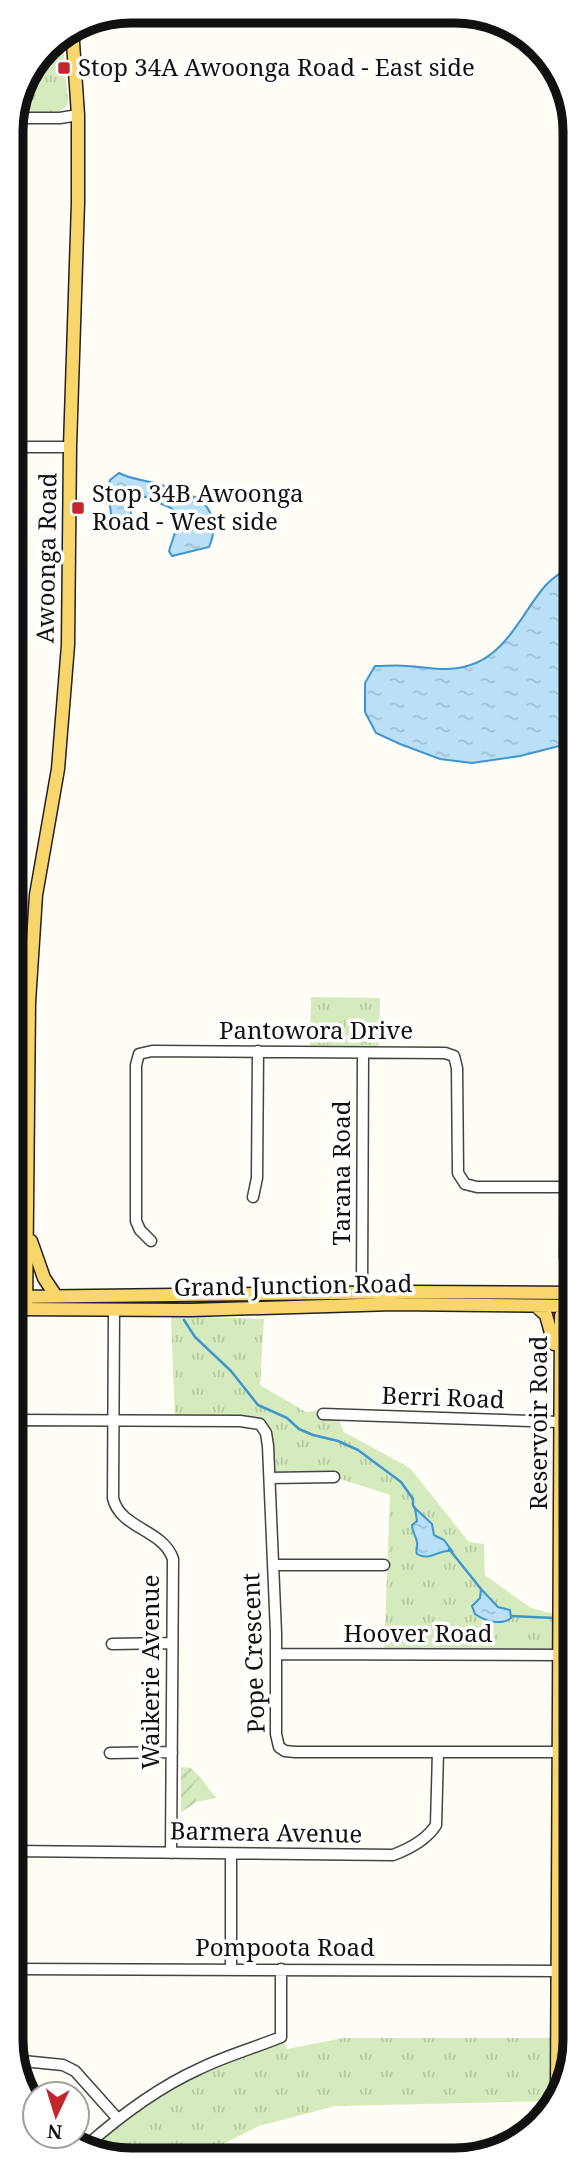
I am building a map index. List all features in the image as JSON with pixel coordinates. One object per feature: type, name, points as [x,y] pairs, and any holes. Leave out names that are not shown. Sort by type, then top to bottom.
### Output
[{"type":"main road","name":"Awoonga Road","points":[[26,1303],[29,1002],[36,895],[58,769],[68,645],[70,447],[78,203],[78,115],[73,40]]},
{"type":"main road","points":[[28,1234],[44,1278],[56,1296]]},
{"type":"main road","points":[[344,1306],[362,1293],[372,1299],[394,1304]]},
{"type":"main road","name":"Grand Junction Road","points":[[23,1304],[56,1296],[362,1293],[563,1300]]},
{"type":"main road","name":"Grand Junction Road","points":[[23,1302],[114,1309],[191,1310],[394,1304],[535,1306],[563,1301]]},
{"type":"main road","points":[[535,1306],[547,1315],[550,1322],[560,1397]]},
{"type":"main road","name":"Reservoir Road","points":[[563,1312],[560,1397],[563,1416]]},
{"type":"main road","name":"Reservoir Road","points":[[563,1604],[563,1971]]},
{"type":"street","points":[[24,118],[78,115]]},
{"type":"street","points":[[23,447],[70,447]]},
{"type":"street","name":"Pantowora Drive","points":[[151,1241],[140,1230],[136,1221],[136,1065],[139,1054],[152,1051],[445,1053],[454,1056],[457,1068],[458,1172],[465,1184],[477,1187],[563,1187]]},
{"type":"street","points":[[253,1197],[257,1178],[258,1051]]},
{"type":"street","name":"Tarana Road","points":[[362,1293],[363,1053]]},
{"type":"street","name":"Waikerie Avenue","points":[[114,1309],[115,1506],[121,1515],[163,1541],[173,1559],[171,1853]]},
{"type":"street","name":"Berri Road","points":[[323,1414],[563,1422]]},
{"type":"street","points":[[23,1420],[114,1420]]},
{"type":"street","name":"Pope Crescent","points":[[114,1420],[250,1421],[260,1424],[266,1433],[277,1654],[276,1741],[279,1747],[285,1751],[562,1752]]},
{"type":"street","points":[[270,1478],[334,1477]]},
{"type":"street","points":[[273,1564],[384,1565]]},
{"type":"street","points":[[112,1644],[172,1643]]},
{"type":"street","name":"Hoover Road","points":[[277,1654],[563,1655]]},
{"type":"street","points":[[110,1753],[172,1752]]},
{"type":"street","name":"Barmera Avenue","points":[[23,1852],[393,1855],[404,1851],[427,1835],[436,1825],[438,1752]]},
{"type":"street","points":[[231,1969],[232,1854]]},
{"type":"street","name":"Pompoota Road","points":[[23,1969],[563,1971]]},
{"type":"street","points":[[92,2141],[144,2099],[198,2069],[281,2038],[281,1969]]},
{"type":"street","points":[[25,2061],[63,2065],[75,2071],[117,2118]]},
{"type":"green space","points":[[63,47],[68,104],[58,112],[25,113],[34,83],[45,65]]},
{"type":"green space","points":[[311,997],[380,998],[379,1048],[310,1047]]},
{"type":"green space","points":[[171,1316],[264,1319],[260,1385],[306,1412],[334,1408],[344,1432],[410,1468],[469,1542],[484,1544],[485,1575],[531,1608],[559,1615],[559,1655],[384,1655],[390,1495],[334,1477],[270,1478],[260,1424],[175,1421]]},
{"type":"green space","points":[[181,1767],[191,1768],[200,1777],[191,1789],[197,1802],[181,1812]]},
{"type":"green space","points":[[200,1777],[216,1798],[197,1802],[191,1789]]},
{"type":"green space","points":[[281,2037],[287,2049],[343,2038],[555,2038],[554,2083],[543,2101],[335,2106],[259,2126],[215,2148],[131,2148],[96,2142],[117,2122],[198,2069]]},
{"type":"water","points":[[119,473],[195,497],[203,503],[213,520],[209,547],[172,556],[169,551],[178,523],[177,514],[171,508],[146,497],[138,497],[132,506],[128,530],[122,531],[118,527],[117,518],[111,514],[108,490],[110,480]]},
{"type":"water","points":[[563,571],[563,745],[520,756],[472,763],[440,759],[376,733],[365,712],[365,683],[375,666],[452,669],[481,661],[512,633],[536,597]]},
{"type":"water","points":[[415,1508],[432,1524],[434,1535],[444,1540],[452,1551],[426,1557],[417,1554],[412,1525],[417,1521]]},
{"type":"water","points":[[481,1589],[498,1607],[510,1610],[511,1618],[503,1622],[493,1622],[475,1614],[472,1606],[480,1598]]},
{"type":"waterway","points":[[184,1320],[195,1337],[231,1371],[258,1405],[287,1418],[299,1429],[358,1450],[401,1482],[413,1499],[416,1511]]},
{"type":"waterway","points":[[449,1549],[481,1589]]},
{"type":"waterway","points":[[511,1616],[554,1618]]},
{"type":"place","name":"Stop 34A Awoonga Road - East side","points":[[64,68]]},
{"type":"place","name":"Stop 34B Awoonga Road - West side","points":[[78,508]]}]
